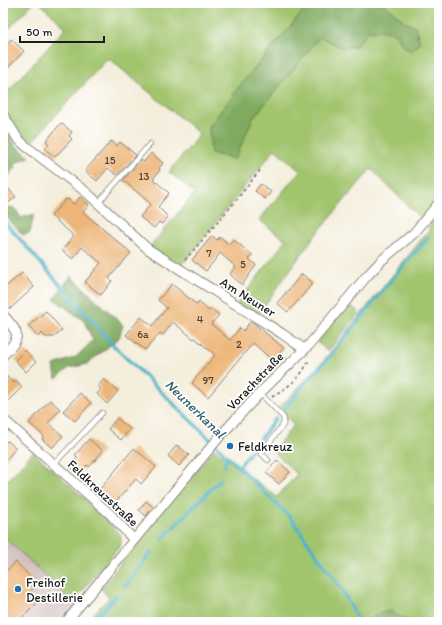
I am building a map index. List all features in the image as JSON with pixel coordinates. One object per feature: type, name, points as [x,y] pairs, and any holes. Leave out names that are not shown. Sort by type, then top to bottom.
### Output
[{"type":"street","name":"Am Neuner","points":[[3,115],[18,139],[98,203],[148,249],[304,349]]},
{"type":"street","name":"Vorachstraße","points":[[66,622],[221,435],[304,349],[366,277],[382,260],[414,233],[439,203]]},
{"type":"street","points":[[3,315],[16,330],[13,345],[3,355]]},
{"type":"street","name":"Feldkreuzstraße","points":[[3,419],[110,514],[134,540]]},
{"type":"lane","points":[[98,203],[150,144]]},
{"type":"lane","points":[[260,393],[283,417],[284,420],[283,425],[261,453],[268,460]]},
{"type":"lane","name":"Feldkreuzstraße","points":[[54,465],[102,413]]},
{"type":"path","points":[[178,269],[203,241],[261,169]]},
{"type":"shaded area","points":[[3,536],[78,607],[65,622],[3,622]]},
{"type":"green space","points":[[3,3],[33,3],[3,35]]},
{"type":"green space","points":[[40,3],[439,3],[439,203],[423,221],[371,169],[313,238],[257,316],[237,304],[286,240],[259,220],[300,171],[275,149],[178,269],[148,249],[195,193],[169,172],[200,134],[108,58],[27,147],[3,115],[3,97],[66,28]]},
{"type":"green space","points":[[310,3],[382,3],[406,22],[415,26],[420,43],[412,51],[402,46],[397,34],[380,30],[368,31],[356,46],[343,48],[320,37],[253,118],[235,159],[211,153],[209,127],[237,89]]},
{"type":"green space","points":[[3,125],[15,145],[30,157],[15,164],[16,168],[3,181]]},
{"type":"green space","points":[[3,202],[8,207],[15,208],[21,218],[34,214],[30,233],[23,235],[3,213]]},
{"type":"green space","points":[[439,206],[439,622],[85,622],[109,598],[102,589],[133,546],[214,449],[277,497],[297,474],[273,451],[294,425],[279,408],[320,365],[430,229],[425,223]]},
{"type":"green space","points":[[71,276],[123,325],[119,338],[87,364],[69,368],[56,379],[54,365],[76,357],[93,340],[84,321],[54,299]]},
{"type":"green space","points":[[348,303],[359,313],[328,351],[317,342]]},
{"type":"green space","points":[[33,452],[105,517],[109,524],[121,535],[121,543],[119,547],[73,602],[3,536],[3,480],[6,482]]},
{"type":"green space","points":[[390,611],[405,619],[415,622],[366,622],[380,613]]},
{"type":"building","points":[[11,39],[24,51],[3,73],[3,48]]},
{"type":"building","points":[[61,123],[72,132],[69,136],[72,139],[55,157],[45,149],[49,144],[46,141]]},
{"type":"building","points":[[111,141],[117,146],[120,142],[136,155],[117,175],[108,168],[97,181],[85,171]]},
{"type":"building","points":[[151,153],[163,163],[153,179],[169,193],[158,207],[168,217],[162,224],[159,222],[154,228],[140,217],[151,204],[123,180],[141,160],[144,162]]},
{"type":"building","points":[[3,183],[16,197],[7,204],[3,200]]},
{"type":"building","points":[[261,184],[271,192],[265,199],[255,191]]},
{"type":"building","points":[[80,197],[89,205],[83,212],[131,253],[109,278],[112,281],[101,295],[85,282],[101,263],[82,247],[73,259],[62,250],[74,236],[51,216],[66,199],[74,204]]},
{"type":"building","points":[[212,236],[217,240],[220,237],[229,244],[233,239],[252,255],[249,259],[256,265],[242,285],[230,274],[236,267],[220,253],[206,271],[192,260]]},
{"type":"building","points":[[22,273],[34,287],[10,309],[3,301],[3,289]]},
{"type":"building","points":[[302,274],[313,283],[288,312],[277,303]]},
{"type":"building","points":[[172,284],[197,305],[199,302],[209,311],[211,309],[219,315],[211,324],[230,340],[240,328],[243,331],[251,321],[284,348],[273,361],[253,343],[208,397],[192,383],[215,355],[195,338],[194,339],[173,322],[163,335],[160,333],[145,350],[126,335],[141,317],[152,326],[167,308],[158,300]]},
{"type":"building","points":[[46,311],[62,330],[54,337],[45,337],[42,333],[38,337],[28,326]]},
{"type":"building","points":[[25,350],[36,362],[26,372],[15,360]]},
{"type":"building","points":[[3,373],[14,383],[16,380],[22,387],[3,406]]},
{"type":"building","points":[[104,379],[118,391],[107,404],[97,394],[101,389],[98,386]]},
{"type":"building","points":[[80,393],[91,403],[75,421],[63,411]]},
{"type":"building","points":[[50,400],[60,409],[48,423],[63,436],[52,448],[42,439],[44,436],[29,423]]},
{"type":"building","points":[[117,418],[130,429],[121,440],[108,429]]},
{"type":"building","points":[[3,439],[7,442],[8,441],[16,448],[3,463]]},
{"type":"building","points":[[89,439],[103,451],[89,467],[87,465],[79,474],[70,467],[78,457],[75,455]]},
{"type":"building","points":[[177,445],[189,455],[179,466],[168,456]]},
{"type":"building","points":[[134,448],[156,467],[141,484],[136,479],[113,505],[103,496],[105,493],[100,489]]},
{"type":"building","points":[[277,460],[290,472],[279,484],[266,473]]},
{"type":"building","points":[[146,501],[153,507],[146,516],[139,510]]},
{"type":"building","name":"Freihof Destillerie","points":[[16,562],[37,584],[28,594],[37,603],[18,622],[3,622],[3,574]]},
{"type":"waterway","name":"Neunerkanal","points":[[3,220],[114,346],[290,517],[342,590],[359,622]]},
{"type":"waterway","points":[[285,408],[331,355],[396,274],[428,238]]},
{"type":"waterway","points":[[239,467],[276,418]]},
{"type":"waterway","points":[[224,466],[227,456]]},
{"type":"waterway","points":[[162,539],[220,480]]},
{"type":"waterway","points":[[125,586],[152,551]]},
{"type":"waterway","points":[[89,622],[117,595]]},
{"type":"place","name":"Feldkreuz","points":[[230,446]]},
{"type":"place","name":"Freihof Destillerie","points":[[18,589]]}]
